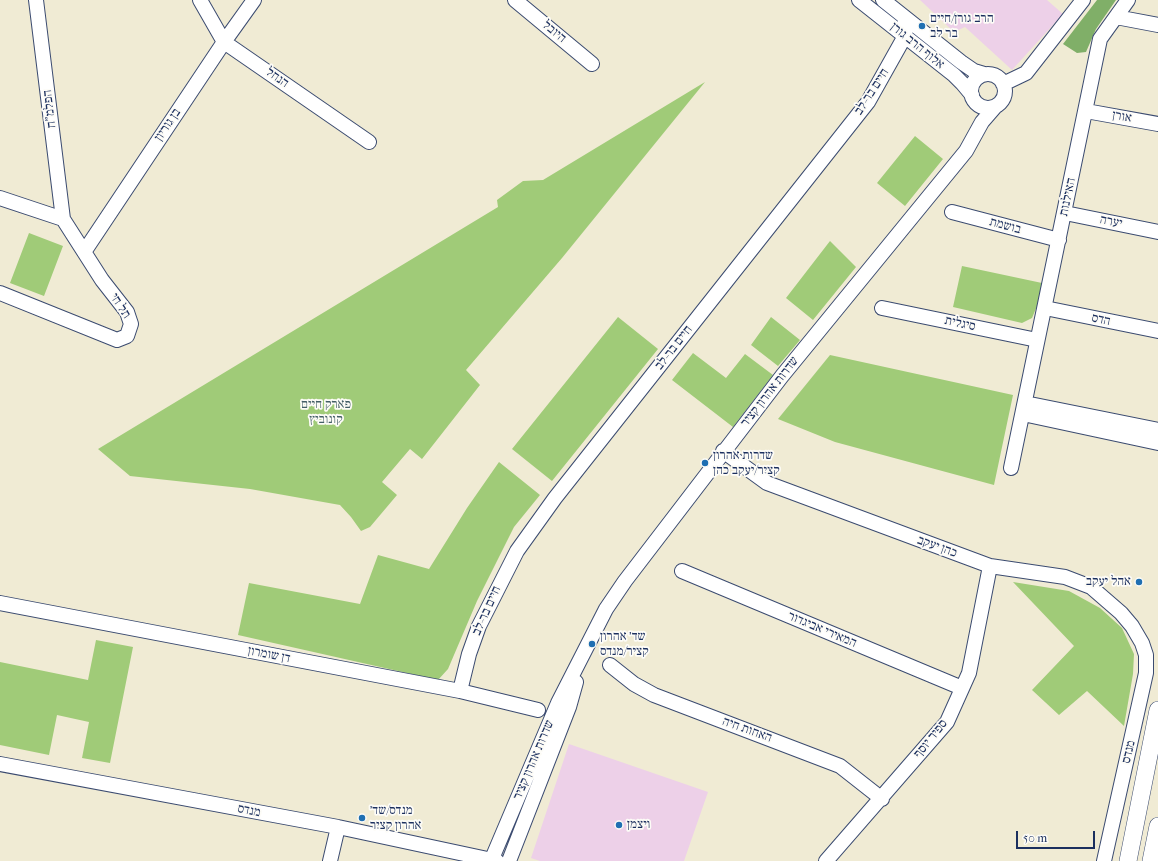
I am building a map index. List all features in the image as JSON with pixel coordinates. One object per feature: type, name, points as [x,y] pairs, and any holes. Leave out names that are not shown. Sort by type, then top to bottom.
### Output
[{"type":"main road","points":[[1128,861],[1158,710]]},
{"type":"main road","points":[[1151,861],[1158,826]]},
{"type":"street","name":"הפלמ\"ח","points":[[36,0],[63,219]]},
{"type":"street","name":"הנחל","points":[[200,0],[224,42],[368,142]]},
{"type":"street","name":"בן גוריון","points":[[84,252],[224,42],[254,0]]},
{"type":"street","name":"היובל","points":[[515,0],[592,64]]},
{"type":"street","name":"אלוף הרב גורן","points":[[859,0],[962,83],[973,98]]},
{"type":"street","name":"אלוף הרב גורן","points":[[883,0],[961,62],[974,71],[984,74]]},
{"type":"street","points":[[1003,84],[1026,73],[1083,0]]},
{"type":"street","name":"האילנות","points":[[1011,468],[1100,39],[1128,0]]},
{"type":"street","points":[[904,17],[906,24],[905,36]]},
{"type":"street","points":[[1116,17],[1158,25]]},
{"type":"street","name":"חיים בר-לב","points":[[460,691],[469,654],[479,626],[505,571],[520,546],[555,498],[868,102],[905,36]]},
{"type":"street","points":[[984,74],[995,75],[1003,84],[1005,89],[1003,100],[995,107],[983,107],[973,98],[972,85],[975,80],[984,74]]},
{"type":"street","name":"שדרות אהרון קציר","points":[[973,98],[978,118],[975,135]]},
{"type":"street","name":"שדרות אהרון קציר","points":[[493,860],[558,702],[581,661],[606,609],[625,581],[723,451],[782,376],[966,151],[982,122],[995,107]]},
{"type":"street","name":"אורן","points":[[1086,111],[1158,124]]},
{"type":"street","points":[[0,198],[63,219]]},
{"type":"street","name":"בושמת","points":[[952,212],[1059,240]]},
{"type":"street","name":"יערה","points":[[1065,213],[1158,232]]},
{"type":"street","name":"תל חי","points":[[0,293],[117,340],[126,336],[131,324],[127,312],[102,280],[63,219]]},
{"type":"street","name":"סיגלית","points":[[882,308],[1037,340]]},
{"type":"street","name":"הדס","points":[[1045,308],[1158,331]]},
{"type":"street","points":[[1024,408],[1158,430]]},
{"type":"street","points":[[1024,408],[1158,443]]},
{"type":"street","name":"כהן יעקב","points":[[723,451],[767,484],[990,566],[1064,577],[1091,587],[1121,613],[1132,626],[1142,642]]},
{"type":"street","name":"ספיר יוסף","points":[[826,861],[882,799],[947,722],[969,673],[990,566]]},
{"type":"street","name":"המאירי אביגדור","points":[[682,571],[962,688]]},
{"type":"street","name":"דן שומרון","points":[[0,603],[460,691],[538,710]]},
{"type":"street","name":"מנדס","points":[[1104,861],[1143,696],[1146,673],[1146,655],[1142,642]]},
{"type":"street","name":"שדרות אהרון קציר","points":[[509,861],[569,707],[581,661]]},
{"type":"street","name":"האחות חיה","points":[[610,665],[634,684],[654,695],[840,766],[882,799]]},
{"type":"street","name":"מנדס","points":[[0,764],[338,827],[493,860]]},
{"type":"street","points":[[330,861],[338,827]]},
{"type":"shaded area","points":[[920,0],[1047,0],[1063,14],[1012,70],[965,27],[954,32]]},
{"type":"shaded area","name":"ויצמן","points":[[569,744],[708,792],[684,861],[540,861],[531,858]]},
{"type":"green space","points":[[1097,0],[1116,0],[1096,29],[1086,52],[1077,53],[1063,44]]},
{"type":"green space","name":"פארק חיים קונוביץ","points":[[705,82],[562,258],[466,370],[480,385],[422,459],[410,449],[382,482],[397,495],[370,527],[361,531],[340,505],[250,489],[130,476],[98,449],[498,207],[497,200],[523,181],[543,180]]},
{"type":"green space","points":[[915,136],[943,159],[905,206],[877,183]]},
{"type":"green space","points":[[29,233],[63,246],[44,296],[10,283]]},
{"type":"green space","points":[[830,241],[856,267],[813,320],[786,298]]},
{"type":"green space","points":[[962,266],[1042,283],[1037,306],[1032,318],[1022,323],[953,307]]},
{"type":"green space","points":[[618,317],[658,349],[552,481],[512,449]]},
{"type":"green space","points":[[771,317],[800,340],[778,366],[751,345]]},
{"type":"green space","points":[[693,353],[726,378],[745,354],[773,375],[733,427],[672,380]]},
{"type":"green space","points":[[830,355],[1013,395],[994,485],[835,442],[778,419]]},
{"type":"green space","points":[[499,462],[540,495],[514,527],[477,601],[448,669],[438,680],[238,635],[249,583],[360,604],[378,555],[429,569],[467,508]]},
{"type":"green space","points":[[1013,582],[1069,591],[1100,608],[1122,628],[1134,654],[1133,674],[1124,726],[1087,691],[1059,715],[1032,690],[1074,646]]},
{"type":"green space","points":[[96,640],[133,647],[110,763],[82,758],[89,722],[57,715],[49,755],[0,745],[0,662],[88,680]]},
{"type":"place","name":"הרב גורן/חיים בר לב","points":[[922,26]]},
{"type":"place","name":"שדרות אהרון קציר/יעקב כהן","points":[[705,463]]},
{"type":"place","name":"אהל יעקב","points":[[1139,582]]},
{"type":"place","name":"שד׳ אהרון קציר/מנדס","points":[[592,644]]},
{"type":"place","name":"מנדס/שד׳ אהרון קציר","points":[[362,818]]},
{"type":"place","name":"ויצמן","points":[[619,825]]}]
